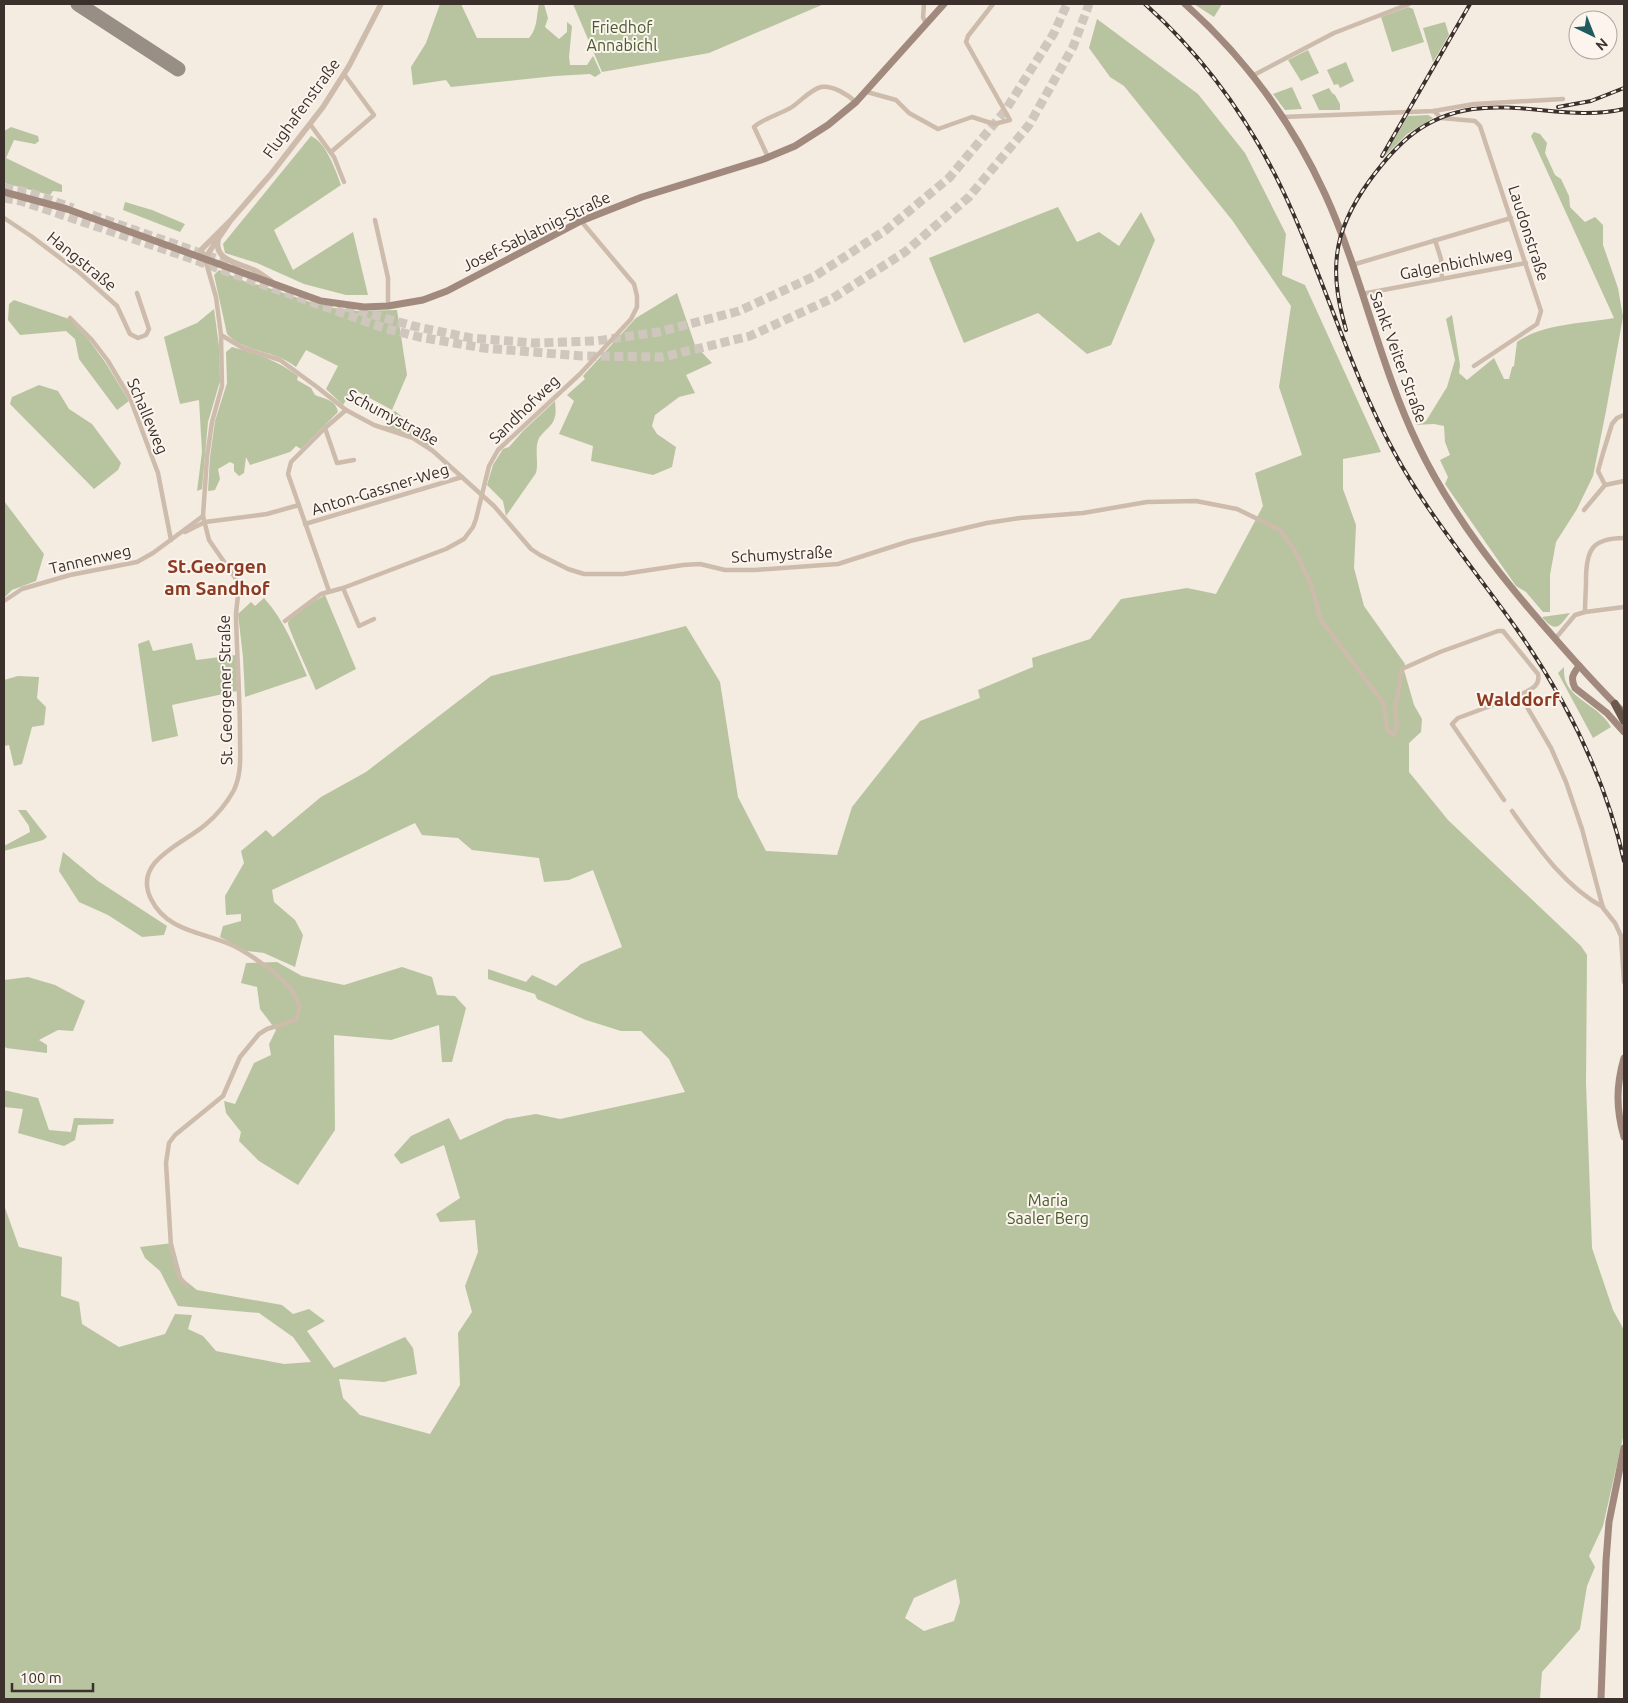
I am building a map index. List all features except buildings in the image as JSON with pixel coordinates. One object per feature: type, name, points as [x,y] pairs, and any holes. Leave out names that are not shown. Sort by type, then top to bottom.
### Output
[{"type":"highway","points":[[1615,704],[1624,721]]},
{"type":"main road","name":"Josef-Sablatnig-Straße","points":[[4,192],[67,209],[321,301],[364,307],[388,306],[422,300],[447,291],[581,221],[642,197],[768,157],[795,146],[816,133],[867,92],[944,4]]},
{"type":"main road","name":"Sankt Veiter Straße","points":[[1185,4],[1224,42],[1252,76],[1282,117],[1307,159],[1325,195],[1352,265],[1401,407],[1417,444],[1455,512],[1486,557],[1579,666],[1624,713]]},
{"type":"main road","points":[[1579,666],[1572,677],[1575,688],[1607,712],[1624,732]]},
{"type":"main road","points":[[1624,1058],[1620,1072],[1617,1103],[1624,1137]]},
{"type":"main road","points":[[1601,1699],[1609,1522],[1624,1448]]},
{"type":"street","name":"Flughafenstraße","points":[[231,220],[200,250],[205,258],[231,220],[310,124],[344,74],[381,4]]},
{"type":"street","points":[[924,4],[923,17],[926,24]]},
{"type":"street","points":[[867,92],[896,100],[909,113],[938,129],[972,117],[994,124],[1010,120],[966,42],[968,36],[993,4]]},
{"type":"street","points":[[1252,76],[1334,33],[1409,4]]},
{"type":"street","points":[[331,152],[374,115],[344,74]]},
{"type":"street","points":[[768,157],[754,127],[759,123],[773,118],[792,107],[821,87],[833,88],[856,102]]},
{"type":"street","name":"Laudonstraße","points":[[1282,117],[1434,111],[1474,104],[1563,99]]},
{"type":"street","name":"Laudonstraße","points":[[1434,111],[1441,118],[1475,121],[1480,126],[1542,310],[1537,324],[1474,366]]},
{"type":"street","points":[[310,124],[334,157],[344,182]]},
{"type":"street","name":"Hangstraße","points":[[4,218],[80,272],[117,306],[130,334],[138,338],[146,335],[149,329],[137,293]]},
{"type":"street","points":[[1352,265],[1512,218]]},
{"type":"street","points":[[375,220],[388,278],[388,306]]},
{"type":"street","name":"Sandhofweg","points":[[285,621],[321,594],[411,563],[456,544],[464,538],[474,527],[489,466],[498,450],[580,374],[631,319],[637,306],[638,296],[634,284],[581,221]]},
{"type":"street","points":[[218,239],[218,251],[223,258],[254,270],[274,284]]},
{"type":"street","points":[[1435,240],[1441,260],[1442,279]]},
{"type":"street","points":[[205,258],[216,297],[221,335]]},
{"type":"street","name":"Galgenbichlweg","points":[[1362,294],[1526,263]]},
{"type":"street","name":"Schalleweg","points":[[70,318],[92,340],[108,361],[130,398],[158,473],[171,540]]},
{"type":"street","name":"Schumystraße","points":[[221,335],[243,348],[280,360],[346,410],[374,425],[403,434],[423,444],[482,495],[531,548],[540,555],[568,569],[584,574],[623,574],[683,564],[700,564],[725,570],[755,570],[838,564],[910,541],[987,523],[1020,518],[1083,513],[1147,502],[1196,501],[1237,509],[1280,530],[1295,551],[1311,586],[1321,620],[1384,704],[1388,730],[1394,735],[1398,725],[1395,709],[1402,669],[1440,652],[1498,631],[1504,631],[1538,674],[1539,682],[1537,686],[1520,695]]},
{"type":"street","name":"St. Georgener Straße","points":[[187,1286],[180,1278],[171,1247],[166,1170],[169,1143],[175,1135],[223,1096],[240,1057],[258,1034],[267,1029],[296,1020],[300,1006],[290,987],[253,956],[215,938],[174,925],[164,918],[150,898],[147,886],[147,876],[154,863],[165,852],[205,825],[222,808],[234,789],[240,770],[236,614],[239,585],[209,540],[204,516],[207,457],[212,422],[222,386],[221,335]]},
{"type":"street","points":[[330,591],[288,470],[291,462],[324,428],[346,410]]},
{"type":"street","points":[[1605,485],[1598,471],[1612,424],[1616,418],[1624,414]]},
{"type":"street","points":[[324,428],[335,461],[340,464],[354,460]]},
{"type":"street","name":"Anton-Gassner-Weg","points":[[306,524],[462,477]]},
{"type":"street","points":[[1584,510],[1605,485],[1624,481]]},
{"type":"street","points":[[171,540],[205,522],[267,514],[299,505]]},
{"type":"street","name":"Tannenweg","points":[[4,602],[22,589],[70,575],[137,562],[204,516]]},
{"type":"street","points":[[1585,612],[1586,563],[1590,551],[1599,542],[1611,538],[1624,538]]},
{"type":"street","points":[[343,588],[359,626],[374,619]]},
{"type":"street","points":[[1555,638],[1575,616],[1585,612],[1624,607]]},
{"type":"street","points":[[1504,800],[1452,724],[1458,718],[1520,695],[1551,748],[1566,782],[1582,829],[1603,908]]},
{"type":"street","points":[[1512,811],[1549,860],[1582,894],[1603,908],[1615,923],[1621,936],[1624,982]]},
{"type":"green space","points":[[440,4],[461,4],[477,38],[529,38],[535,26],[539,4],[544,4],[548,18],[545,27],[559,39],[567,32],[567,22],[572,26],[570,65],[587,65],[593,56],[601,73],[595,77],[590,74],[555,76],[451,87],[446,80],[413,85],[411,67],[426,43]]},
{"type":"green space","name":"Friedhof Annabichl","points":[[573,4],[824,4],[709,53],[602,72]]},
{"type":"green space","points":[[1194,4],[1222,4],[1214,17]]},
{"type":"green space","points":[[1408,7],[1413,9],[1424,42],[1392,52],[1381,17]]},
{"type":"green space","name":"Maria Saaler Berg","points":[[1097,19],[1198,94],[1245,153],[1286,234],[1282,275],[1305,285],[1381,452],[1343,459],[1343,489],[1356,525],[1354,568],[1364,606],[1405,664],[1404,670],[1414,705],[1422,719],[1421,732],[1409,743],[1409,772],[1448,820],[1581,946],[1587,955],[1586,1083],[1592,1248],[1613,1310],[1624,1330],[1624,1433],[1603,1526],[1589,1556],[1595,1567],[1587,1586],[1580,1629],[1542,1672],[1540,1699],[4,1699],[4,1205],[19,1247],[62,1257],[61,1296],[79,1302],[82,1324],[119,1347],[165,1334],[175,1314],[192,1315],[188,1329],[203,1336],[216,1351],[284,1364],[311,1362],[293,1337],[259,1313],[178,1306],[160,1271],[145,1258],[140,1247],[173,1243],[182,1278],[197,1290],[282,1305],[293,1314],[309,1309],[325,1321],[307,1331],[334,1368],[405,1337],[413,1348],[417,1374],[384,1382],[339,1379],[343,1398],[360,1415],[430,1434],[460,1385],[458,1333],[472,1312],[465,1286],[478,1252],[475,1220],[440,1222],[436,1214],[460,1198],[444,1145],[401,1164],[394,1155],[411,1136],[449,1118],[460,1140],[506,1119],[536,1114],[560,1119],[685,1092],[669,1059],[641,1031],[621,1031],[586,1020],[537,999],[535,994],[488,979],[488,969],[526,982],[532,975],[556,986],[581,964],[622,947],[593,870],[569,880],[544,882],[539,858],[472,850],[458,838],[422,835],[415,823],[272,890],[274,902],[295,920],[303,935],[295,967],[264,953],[247,951],[220,937],[223,926],[241,921],[241,914],[226,915],[225,896],[244,863],[241,851],[266,830],[273,837],[321,797],[366,772],[491,676],[686,626],[720,682],[738,797],[766,851],[837,855],[852,807],[920,721],[980,698],[978,690],[1033,667],[1032,658],[1090,639],[1121,599],[1187,588],[1216,594],[1263,506],[1255,473],[1302,455],[1279,387],[1291,306],[1232,220],[1124,86],[1110,77],[1089,48]],"holes":[[[956,1579],[960,1602],[954,1621],[924,1631],[905,1618],[914,1598]]]},
{"type":"green space","points":[[1445,22],[1449,35],[1433,62],[1423,28]]},
{"type":"green space","points":[[1308,50],[1319,73],[1301,81],[1288,60]]},
{"type":"green space","points":[[1346,62],[1354,81],[1340,88],[1338,84],[1334,85],[1327,70]]},
{"type":"green space","points":[[1292,87],[1302,109],[1285,110],[1273,94]]},
{"type":"green space","points":[[1329,88],[1340,104],[1340,110],[1319,110],[1312,95]]},
{"type":"green space","points":[[1428,115],[1433,118],[1407,134],[1382,159],[1408,116]]},
{"type":"green space","points":[[11,127],[38,136],[39,141],[35,144],[14,140],[6,158],[62,185],[62,192],[53,191],[50,195],[4,183],[4,131]]},
{"type":"green space","points":[[1534,132],[1540,134],[1547,143],[1545,153],[1555,175],[1561,179],[1569,196],[1570,207],[1585,222],[1595,217],[1603,225],[1603,245],[1618,288],[1623,317],[1593,476],[1577,509],[1556,542],[1550,575],[1550,612],[1543,612],[1526,592],[1516,586],[1445,484],[1448,477],[1440,460],[1450,455],[1445,442],[1444,426],[1434,424],[1415,425],[1426,421],[1447,387],[1455,360],[1446,319],[1452,315],[1460,365],[1459,373],[1467,380],[1494,358],[1504,379],[1509,379],[1512,367],[1514,366],[1517,342],[1539,331],[1564,325],[1614,318],[1531,136]]},
{"type":"green space","points":[[311,136],[326,150],[341,185],[274,230],[293,270],[353,232],[368,295],[346,295],[304,284],[257,263],[225,253],[223,244]]},
{"type":"green space","points":[[125,202],[152,210],[185,224],[180,232],[123,210]]},
{"type":"green space","points":[[1058,207],[1077,242],[1099,232],[1119,246],[1141,212],[1155,240],[1111,345],[1087,354],[1038,313],[964,343],[929,258]]},
{"type":"green space","points":[[219,270],[251,284],[260,285],[334,308],[358,311],[397,310],[407,375],[392,410],[353,389],[343,405],[326,389],[338,366],[306,350],[296,367],[278,357],[242,345],[234,340],[227,334],[214,275]]},
{"type":"green space","points":[[677,293],[695,345],[712,363],[686,375],[695,393],[679,397],[655,415],[652,426],[657,434],[676,447],[672,467],[653,475],[591,461],[593,446],[559,434],[574,401],[567,395],[585,379],[583,376],[636,318]]},
{"type":"green space","points":[[14,300],[69,319],[89,340],[129,401],[117,410],[79,359],[75,339],[66,331],[20,335],[8,320],[9,304]]},
{"type":"green space","points":[[214,309],[219,346],[220,381],[208,422],[202,489],[197,491],[202,452],[199,400],[180,404],[164,337],[197,323]]},
{"type":"green space","points":[[232,347],[266,358],[290,370],[298,376],[297,380],[311,388],[315,395],[332,402],[338,412],[301,449],[296,446],[290,452],[250,465],[246,457],[244,473],[239,476],[234,471],[234,464],[230,462],[218,469],[220,479],[215,490],[208,491],[215,421],[227,383],[226,352]]},
{"type":"green space","points":[[39,385],[58,391],[69,409],[92,424],[121,463],[118,470],[94,489],[10,404],[12,397]]},
{"type":"green space","points":[[555,401],[556,413],[554,419],[538,442],[536,473],[506,516],[503,501],[487,485],[493,465],[503,449],[509,447]]},
{"type":"green space","points":[[395,411],[410,423],[436,438],[436,442],[434,441],[430,447],[409,435],[385,427],[390,414]]},
{"type":"green space","points":[[4,501],[44,554],[36,581],[12,590],[4,598]]},
{"type":"green space","points":[[325,595],[356,669],[316,690],[288,623],[298,612]]},
{"type":"green space","points":[[264,598],[283,625],[307,676],[245,697],[238,614],[251,602],[255,606]]},
{"type":"green space","points":[[1570,613],[1557,627],[1551,625],[1542,617]]},
{"type":"green space","points":[[149,640],[153,651],[192,643],[196,660],[236,655],[237,691],[172,705],[178,736],[152,742],[138,644]]},
{"type":"green space","points":[[1564,667],[1565,679],[1569,688],[1600,714],[1611,727],[1593,738],[1558,673]]},
{"type":"green space","points":[[18,676],[39,677],[37,698],[46,707],[44,725],[32,727],[22,764],[14,766],[9,745],[4,746],[4,680]]},
{"type":"green space","points":[[18,810],[26,810],[47,837],[43,840],[4,851],[4,846],[30,832],[29,826]]},
{"type":"green space","points":[[63,852],[98,881],[167,926],[164,935],[142,937],[108,915],[79,902],[59,871]]},
{"type":"green space","points":[[277,962],[302,976],[344,985],[402,967],[432,977],[437,995],[455,996],[466,1008],[452,1062],[442,1062],[439,1025],[391,1040],[334,1035],[335,1130],[298,1185],[259,1161],[239,1141],[241,1132],[226,1113],[224,1101],[235,1104],[254,1063],[271,1055],[269,1044],[276,1030],[260,1009],[257,987],[241,983],[246,963]]},
{"type":"green space","points":[[28,977],[55,985],[85,1001],[73,1031],[58,1030],[39,1040],[47,1045],[47,1053],[6,1048],[4,1045],[4,980]]},
{"type":"green space","points":[[4,1090],[38,1098],[49,1130],[71,1132],[74,1118],[114,1119],[113,1124],[78,1125],[75,1140],[64,1146],[18,1133],[23,1109],[4,1107]]},
{"type":"taxiway","points":[[78,4],[178,69]]},
{"type":"tunnel","points":[[346,307],[413,326],[471,338],[534,343],[596,341],[659,332],[739,311],[815,276],[886,230],[949,178],[1005,111],[1054,33],[1067,4]]},
{"type":"tunnel","points":[[4,198],[21,201],[178,254],[384,328],[419,337],[483,348],[582,356],[663,357],[750,336],[833,298],[905,252],[969,197],[1029,125],[1073,47],[1089,4]]},
{"type":"tunnel","points":[[4,188],[28,192],[73,208]]},
{"type":"tunnel","points":[[92,215],[240,267]]},
{"type":"railway","points":[[1145,4],[1186,45],[1223,91],[1256,140],[1270,165],[1298,224],[1363,388],[1394,452],[1437,520],[1516,628],[1551,682],[1582,739],[1595,769],[1616,829],[1624,861]]},
{"type":"railway","points":[[1382,156],[1470,4]]},
{"type":"railway","points":[[1558,107],[1591,101],[1624,88]]},
{"type":"railway","points":[[1346,330],[1339,302],[1336,274],[1341,235],[1353,206],[1380,166],[1414,133],[1441,118],[1473,109],[1492,107],[1586,113],[1624,109]]},
{"type":"district","name":"St.Georgen am Sandhof","points":[[217,577]]},
{"type":"district","name":"Walddorf","points":[[1518,699]]}]
